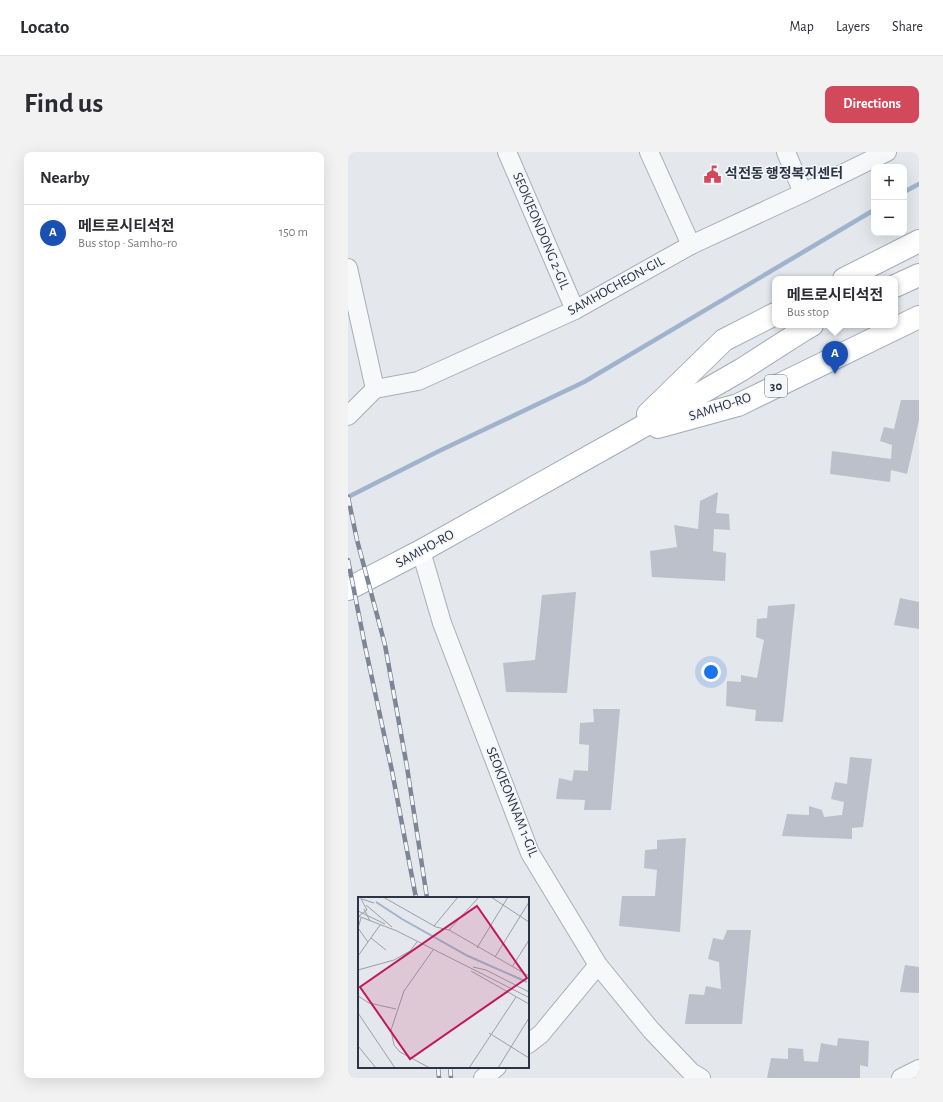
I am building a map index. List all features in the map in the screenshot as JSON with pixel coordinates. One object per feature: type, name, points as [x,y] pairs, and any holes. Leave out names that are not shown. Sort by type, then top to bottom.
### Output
[{"type":"main road","points":[[850,276],[919,241]]},
{"type":"main road","points":[[898,285],[919,275]]},
{"type":"main road","name":"SAMHO-RO","points":[[626,436],[724,340],[772,316]]},
{"type":"main road","name":"SAMHO-RO","points":[[898,327],[919,317]]},
{"type":"main road","name":"SAMHO-RO","points":[[348,589],[421,551],[626,436],[741,370],[805,328]]},
{"type":"main road","name":"SAMHO-RO","points":[[626,436],[738,405],[896,328]]},
{"type":"street","name":"SEOKJEONDONG 2-GIL","points":[[507,152],[575,310]]},
{"type":"street","points":[[649,152],[691,245]]},
{"type":"street","points":[[786,152],[803,193]]},
{"type":"street","name":"SAMHOCHEON-GIL","points":[[375,389],[418,381],[575,310],[691,245],[887,152]]},
{"type":"street","points":[[348,268],[375,389],[348,416]]},
{"type":"street","name":"SEOKJEONNAM 1-GIL","points":[[421,551],[442,623],[530,853],[598,965],[651,1030],[691,1072],[701,1078]]},
{"type":"street","points":[[529,1043],[540,1034],[598,965]]},
{"type":"street","points":[[483,1078],[496,1068]]},
{"type":"street","points":[[901,1078],[919,1068]]},
{"type":"building","points":[[901,400],[919,400],[919,420],[907,474],[891,470],[890,482],[830,474],[832,451],[891,459],[892,445],[880,441],[884,427],[894,429]]},
{"type":"building","points":[[718,492],[716,513],[729,514],[730,530],[714,529],[713,551],[726,553],[725,581],[652,577],[650,551],[677,547],[674,525],[698,529],[700,501]]},
{"type":"building","points":[[576,592],[567,693],[506,692],[503,663],[535,660],[542,595]]},
{"type":"building","points":[[900,598],[919,602],[919,629],[894,625]]},
{"type":"building","points":[[795,604],[783,722],[755,721],[756,710],[726,706],[727,681],[741,682],[741,675],[757,678],[764,640],[756,637],[757,619],[767,618],[768,606]]},
{"type":"building","points":[[593,709],[620,709],[611,810],[584,810],[585,800],[556,799],[559,778],[572,781],[574,770],[588,771],[589,745],[579,744],[580,723],[594,722]]},
{"type":"building","points":[[850,757],[872,759],[863,827],[852,828],[852,839],[782,836],[787,814],[809,815],[809,806],[822,810],[824,817],[842,815],[844,802],[831,799],[835,782],[847,784]]},
{"type":"building","points":[[686,838],[680,932],[619,926],[622,896],[655,896],[657,870],[644,868],[645,850],[657,849],[657,840]]},
{"type":"building","points":[[727,930],[751,930],[742,1024],[685,1024],[689,994],[704,995],[706,986],[721,989],[719,962],[708,959],[713,938],[723,940]]},
{"type":"building","points":[[905,965],[919,967],[919,993],[900,992]]},
{"type":"building","points":[[838,1038],[869,1041],[868,1067],[860,1065],[860,1078],[767,1078],[771,1058],[788,1059],[788,1048],[803,1049],[804,1061],[818,1062],[821,1043],[837,1046]]},
{"type":"waterway","points":[[907,190],[919,184]]},
{"type":"waterway","points":[[348,497],[439,451],[584,382],[871,212]]},
{"type":"railway","points":[[348,497],[357,540],[385,645],[407,767],[427,897]]},
{"type":"railway","points":[[348,560],[392,771],[416,897]]},
{"type":"railway","points":[[438,1068],[439,1078]]},
{"type":"railway","points":[[450,1068],[451,1078]]},
{"type":"place","name":"석전동 행정복지센터","points":[[712,174]]},
{"type":"place","name":"메트로시티석전","points":[[835,374]]}]
